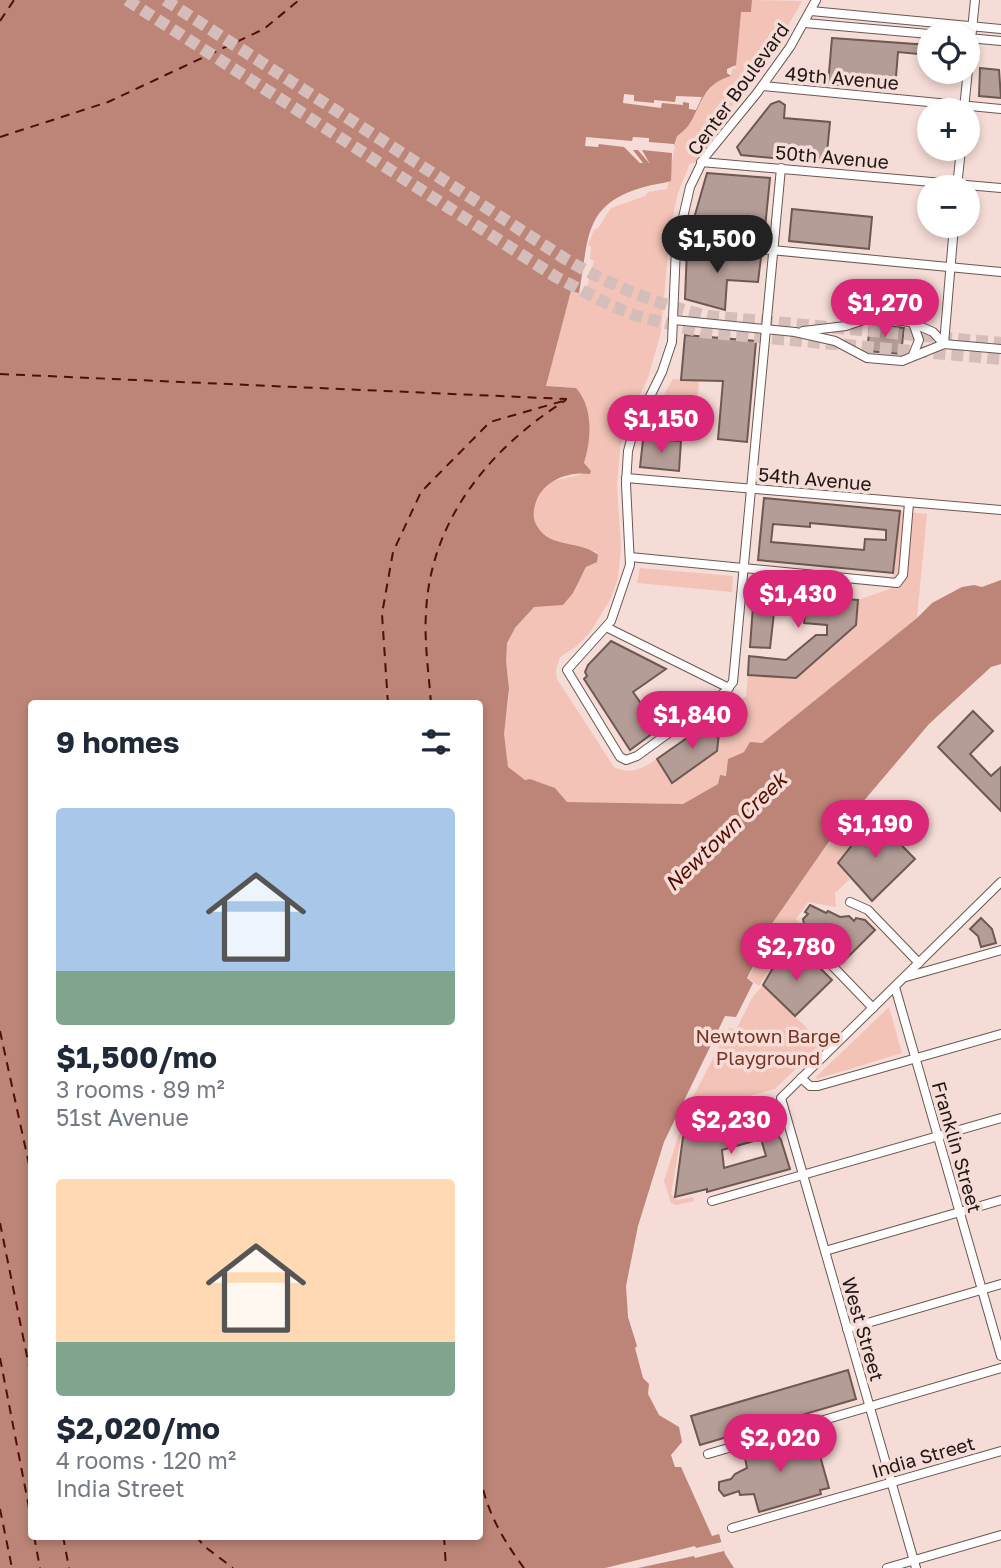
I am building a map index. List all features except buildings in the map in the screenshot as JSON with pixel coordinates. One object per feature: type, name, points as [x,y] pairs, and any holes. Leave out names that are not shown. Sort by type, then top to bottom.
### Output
[{"type":"street","name":"Center Boulevard","points":[[729,688],[637,756],[626,760],[620,757],[567,670],[606,627],[625,587],[630,557],[626,478],[634,429],[666,360],[673,337],[673,279],[677,241],[687,194],[701,162],[763,86],[817,0]]},
{"type":"street","points":[[973,21],[975,0]]},
{"type":"street","points":[[811,11],[918,21]]},
{"type":"street","points":[[805,23],[917,33]]},
{"type":"street","points":[[980,27],[1001,29]]},
{"type":"street","points":[[980,39],[1001,41]]},
{"type":"street","name":"49th Avenue","points":[[763,86],[917,103]]},
{"type":"street","name":"49th Avenue","points":[[980,108],[1001,109]]},
{"type":"street","name":"50th Avenue","points":[[701,162],[917,182]]},
{"type":"street","points":[[606,627],[729,688],[733,681],[781,168]]},
{"type":"street","name":"50th Avenue","points":[[980,187],[1001,188]]},
{"type":"street","points":[[944,344],[953,238]]},
{"type":"street","points":[[677,241],[1001,272]]},
{"type":"street","points":[[795,332],[846,326],[869,317],[913,323],[933,332],[944,344]]},
{"type":"street","points":[[674,320],[795,332],[835,341],[867,358],[902,361],[944,344],[1001,349]]},
{"type":"street","points":[[912,358],[919,340],[913,323]]},
{"type":"street","name":"54th Avenue","points":[[626,478],[1001,510]]},
{"type":"street","points":[[630,557],[897,583],[903,575],[909,503]]},
{"type":"street","points":[[1001,882],[802,1078],[809,1085],[818,1086],[1001,1034]]},
{"type":"street","points":[[850,902],[868,910],[919,963]]},
{"type":"street","points":[[802,945],[819,952],[873,1007]]},
{"type":"street","points":[[903,978],[1001,950]]},
{"type":"street","points":[[927,955],[938,968]]},
{"type":"street","name":"Franklin Street","points":[[895,987],[1001,1356]]},
{"type":"street","name":"West Street","points":[[802,1078],[781,1098],[915,1564]]},
{"type":"street","points":[[712,1201],[1001,1118]]},
{"type":"street","points":[[825,1251],[1001,1200]]},
{"type":"street","points":[[847,1329],[1001,1284]]},
{"type":"street","points":[[708,1454],[1001,1368]]},
{"type":"street","name":"India Street","points":[[732,1528],[1001,1451]]},
{"type":"street","points":[[887,1568],[915,1564],[1001,1535]]},
{"type":"green space","points":[[752,0],[802,1],[772,54],[703,143],[707,146],[695,163],[690,163],[678,193],[670,229],[661,332],[648,378],[625,426],[620,449],[617,485],[621,547],[618,578],[611,598],[591,631],[577,646],[560,657],[556,670],[557,679],[614,767],[631,771],[657,759],[673,782],[717,751],[721,714],[746,696],[748,675],[796,678],[856,625],[858,600],[892,588],[900,511],[927,514],[917,618],[762,743],[728,759],[726,776],[720,775],[718,784],[683,804],[567,802],[553,788],[523,779],[513,773],[503,751],[509,698],[505,653],[510,636],[534,606],[563,605],[597,552],[554,540],[538,528],[534,519],[536,500],[544,486],[583,473],[589,429],[586,407],[575,388],[546,386],[571,291],[585,294],[594,261],[590,259],[591,246],[588,245],[594,230],[611,208],[645,196],[648,192],[667,189],[677,135],[691,121],[711,87],[731,76],[732,69],[736,68],[702,8],[751,12]]},
{"type":"green space","points":[[673,379],[699,380],[695,437],[682,436],[681,441],[643,440],[656,408]]},
{"type":"green space","points":[[640,568],[733,576],[732,592],[637,583]]},
{"type":"green space","points":[[863,800],[876,813],[837,863],[850,879],[835,893],[836,907],[808,902],[796,919],[805,924],[790,939],[789,949],[793,955],[778,958],[759,986],[748,978],[769,936],[769,928],[827,845]]},
{"type":"green space","name":"Newtown Barge Playground","points":[[763,985],[822,1043],[775,1089],[684,1114],[729,1028],[736,1030],[752,998]]},
{"type":"green space","points":[[889,1007],[902,1053],[817,1079],[816,1077]]},
{"type":"green space","points":[[730,1112],[733,1121],[681,1137],[671,1194],[677,1200],[693,1197],[694,1201],[676,1205],[671,1203],[664,1181],[679,1134]]},
{"type":"water","name":"Newtown Creek","points":[[0,0],[752,0],[751,12],[741,12],[736,65],[727,69],[731,76],[711,87],[691,121],[677,136],[672,153],[671,181],[624,194],[609,203],[599,214],[588,241],[579,293],[571,291],[546,386],[576,388],[582,396],[589,424],[584,463],[591,471],[590,474],[565,476],[549,484],[538,497],[534,516],[537,526],[550,538],[583,547],[598,555],[597,562],[586,567],[573,593],[563,605],[534,607],[515,628],[507,643],[509,689],[504,734],[508,767],[525,780],[530,779],[555,788],[567,802],[683,804],[718,784],[720,775],[726,776],[728,759],[744,752],[750,742],[762,743],[932,603],[962,587],[982,587],[1001,580],[1001,664],[991,667],[929,724],[828,843],[769,928],[769,936],[747,978],[753,983],[736,1017],[725,1016],[664,1142],[638,1226],[626,1286],[628,1317],[643,1378],[649,1384],[648,1394],[659,1415],[679,1427],[682,1442],[671,1455],[675,1467],[681,1467],[712,1536],[719,1534],[725,1554],[734,1568],[0,1568]]},
{"type":"pier","points":[[624,94],[634,95],[634,101],[654,103],[654,100],[675,102],[676,96],[702,97],[696,110],[689,109],[689,103],[683,102],[683,105],[662,103],[661,108],[623,103]]},
{"type":"pier","points":[[586,137],[632,141],[633,137],[649,138],[649,142],[674,144],[674,148],[672,153],[642,150],[650,164],[638,150],[633,150],[643,163],[640,163],[624,147],[599,144],[598,147],[585,146]]},
{"type":"pier","points":[[722,1542],[724,1551],[695,1558],[694,1556],[638,1568],[605,1568],[695,1546],[696,1548]]},
{"type":"ferry route","points":[[0,21],[14,0]]},
{"type":"ferry route","points":[[0,137],[108,102],[264,29],[299,0]]},
{"type":"ferry route","points":[[0,374],[567,399]]},
{"type":"ferry route","points":[[431,700],[426,613],[430,579],[439,547],[452,517],[489,464],[538,419],[566,400]]},
{"type":"ferry route","points":[[388,700],[382,614],[393,552],[421,492],[490,422],[563,401]]},
{"type":"ferry route","points":[[0,1031],[28,1160]]},
{"type":"ferry route","points":[[0,1223],[28,1361]]},
{"type":"ferry route","points":[[0,1358],[28,1502]]},
{"type":"ferry route","points":[[483,1490],[496,1524],[524,1568]]},
{"type":"ferry route","points":[[0,1509],[12,1568]]},
{"type":"ferry route","points":[[35,1540],[40,1568]]},
{"type":"ferry route","points":[[64,1540],[69,1568]]},
{"type":"ferry route","points":[[199,1540],[233,1568]]},
{"type":"ferry route","points":[[444,1540],[446,1568]]},
{"type":"tunnel","points":[[127,0],[556,277],[637,316],[702,332],[1001,359]]},
{"type":"tunnel","points":[[165,0],[567,260],[636,294],[709,316],[1001,343]]}]
